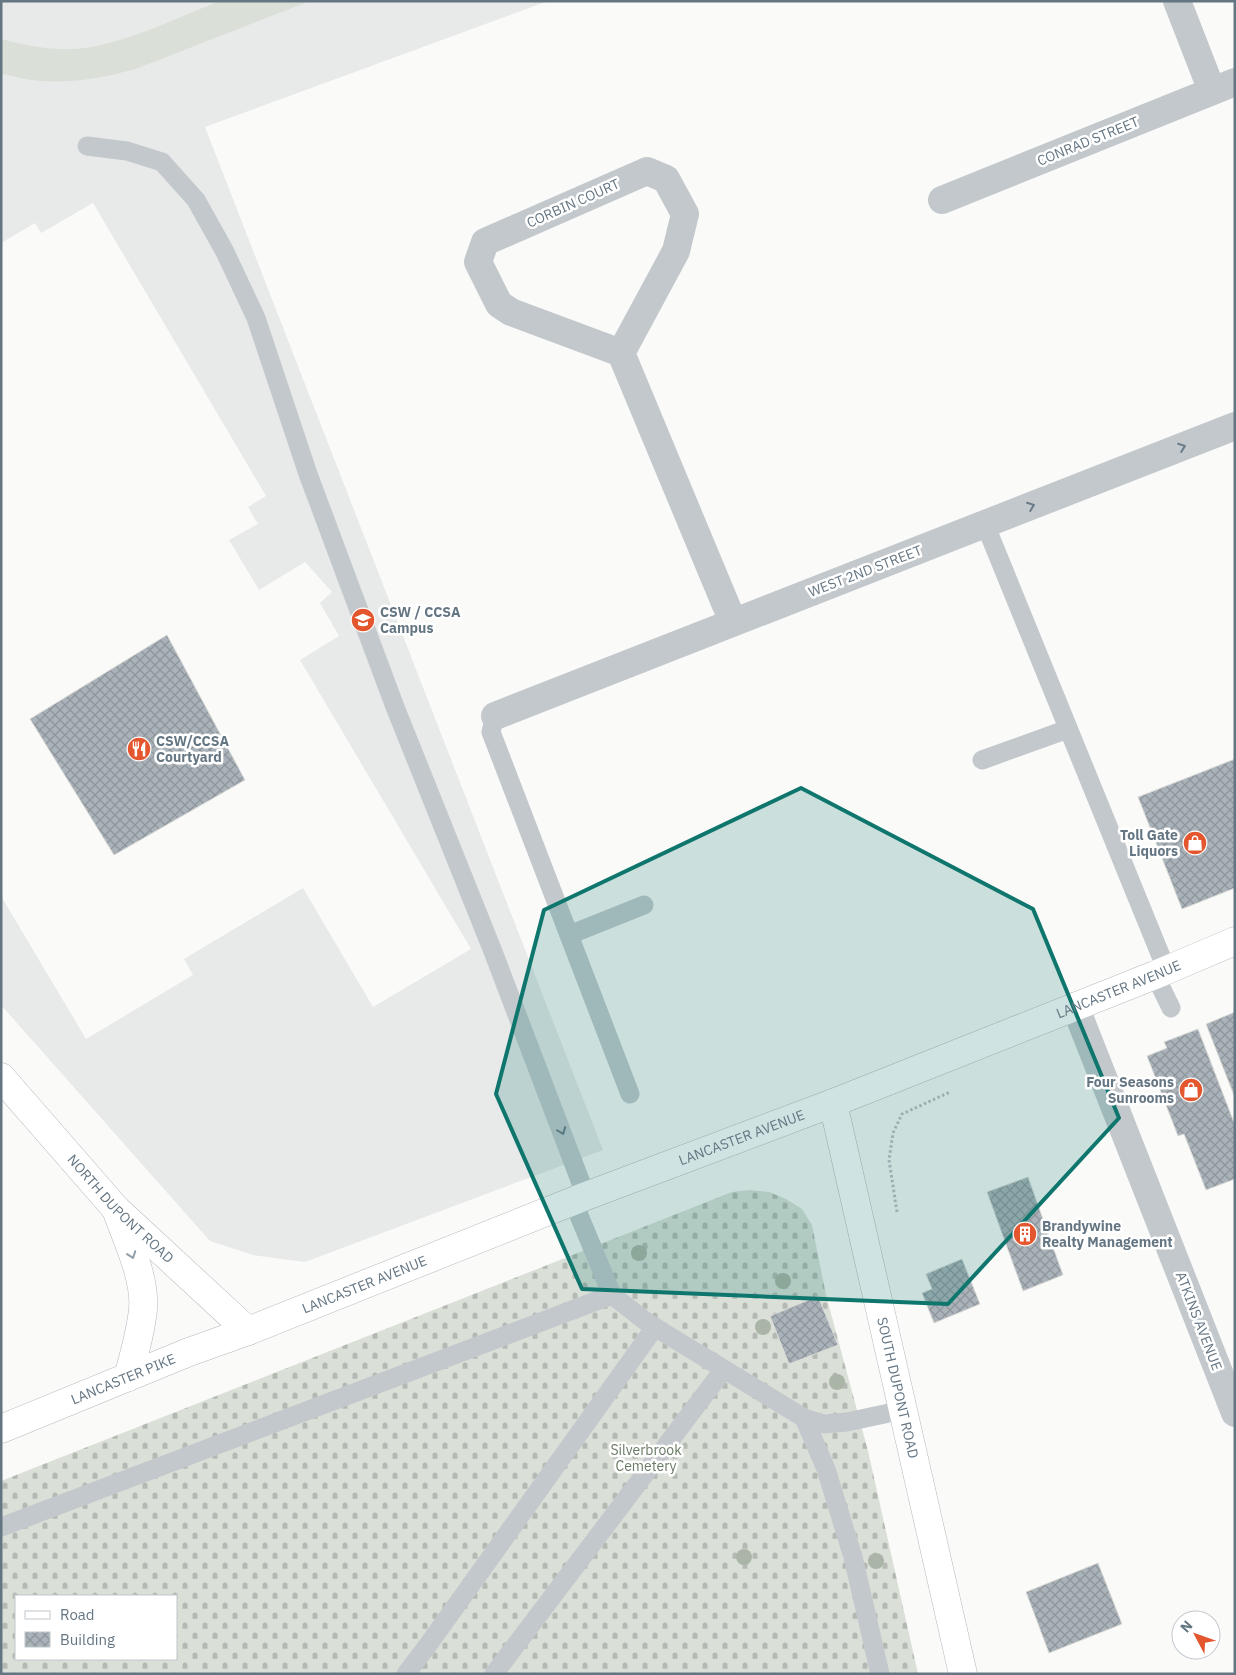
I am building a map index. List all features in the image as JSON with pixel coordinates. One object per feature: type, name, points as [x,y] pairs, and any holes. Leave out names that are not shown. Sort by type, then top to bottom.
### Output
[{"type":"main road","name":"LANCASTER AVENUE","points":[[248,1331],[580,1198],[833,1103],[1161,973],[1235,941]]},
{"type":"main road","name":"NORTH DUPONT ROAD","points":[[1,1077],[116,1209],[248,1331]]},
{"type":"main road","name":"SOUTH DUPONT ROAD","points":[[833,1103],[963,1674]]},
{"type":"main road","points":[[116,1209],[140,1275],[143,1307],[138,1338],[128,1377]]},
{"type":"main road","name":"LANCASTER PIKE","points":[[1,1429],[189,1352],[248,1331]]},
{"type":"street","points":[[1177,1],[1223,86]]},
{"type":"street","name":"CONRAD STREET","points":[[942,200],[1223,86]]},
{"type":"street","name":"CORBIN COURT","points":[[647,171],[666,179],[685,214],[676,251],[621,353],[511,312],[499,304],[478,262],[485,242],[647,171]]},
{"type":"street","points":[[621,353],[733,622]]},
{"type":"street","name":"WEST 2ND STREET","points":[[495,716],[1235,426]]},
{"type":"street","name":"ATKINS AVENUE","points":[[1075,1006],[1235,1412]]},
{"type":"lane","points":[[86,146],[127,151],[162,162],[196,200],[226,252],[256,318],[308,474],[398,715],[545,1086],[612,1295],[655,1327],[804,1418],[824,1424],[847,1422],[903,1410]]},
{"type":"lane","points":[[985,524],[1068,729],[1161,973],[1171,1008]]},
{"type":"lane","points":[[495,716],[491,732],[630,1094]]},
{"type":"lane","points":[[982,760],[1068,729]]},
{"type":"lane","points":[[570,936],[644,904]]},
{"type":"lane","points":[[1,1527],[612,1295]]},
{"type":"lane","points":[[406,1674],[655,1327]]},
{"type":"lane","points":[[494,1674],[724,1369]]},
{"type":"lane","points":[[804,1418],[826,1469],[853,1557],[880,1674]]},
{"type":"path","points":[[897,1212],[889,1160],[893,1133],[902,1114],[955,1090]]},
{"type":"highlighted area","points":[[801,788],[1033,909],[1119,1118],[948,1304],[582,1289],[496,1094],[544,910]]},
{"type":"shaded area","name":"CSW / CCSA Campus","points":[[1,1],[548,1],[205,127],[603,1150],[305,1262],[253,1255],[210,1241],[1,1005],[1,896],[86,1039],[193,975],[184,959],[303,888],[373,1007],[471,949],[300,660],[339,636],[320,603],[332,592],[305,562],[259,590],[229,540],[258,524],[248,507],[266,496],[93,203],[41,233],[35,223],[1,243]]},
{"type":"green space","points":[[220,1],[310,1],[121,73],[70,81],[53,81],[18,78],[1,73],[1,39],[43,48],[85,48],[137,35]]},
{"type":"green space","name":"Silverbrook Cemetery","points":[[750,1190],[769,1192],[786,1199],[802,1209],[812,1225],[826,1295],[868,1451],[918,1674],[1,1674],[1,1481],[732,1192]]},
{"type":"building","name":"CSW/CCSA Courtyard","points":[[167,635],[245,780],[114,855],[30,719]]},
{"type":"building","name":"Toll Gate Liquors","points":[[1235,759],[1235,888],[1182,909],[1138,797]]},
{"type":"building","points":[[1235,1012],[1235,1098],[1206,1024]]},
{"type":"building","name":"Four Seasons Sunrooms","points":[[1198,1029],[1235,1125],[1235,1179],[1206,1190],[1184,1134],[1178,1136],[1147,1056],[1167,1048],[1164,1042]]},
{"type":"building","name":"Brandywine Realty Management","points":[[1028,1177],[1063,1275],[1023,1291],[987,1192]]},
{"type":"building","points":[[962,1259],[980,1304],[934,1323],[922,1293],[932,1289],[926,1274]]},
{"type":"building","points":[[818,1296],[838,1345],[789,1364],[770,1316]]},
{"type":"building","points":[[1098,1563],[1122,1624],[1049,1653],[1026,1592]]},
{"type":"place","name":"CSW / CCSA Campus","points":[[363,620]]},
{"type":"place","name":"CSW/CCSA Courtyard","points":[[139,749]]},
{"type":"place","name":"Toll Gate Liquors","points":[[1195,843]]},
{"type":"place","name":"Four Seasons Sunrooms","points":[[1191,1090]]},
{"type":"place","name":"Brandywine Realty Management","points":[[1025,1234]]}]
